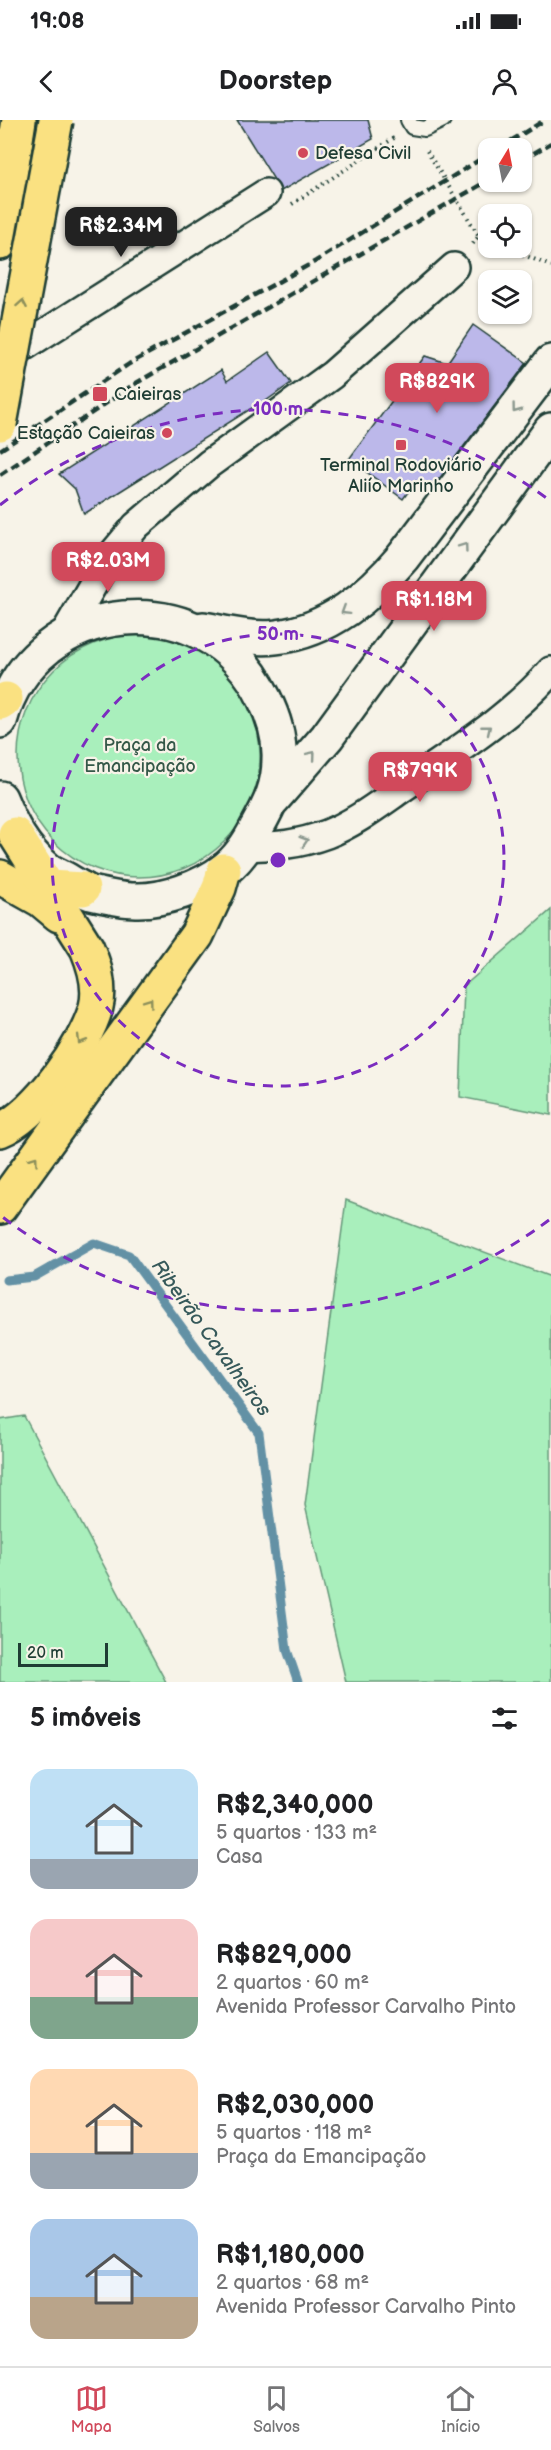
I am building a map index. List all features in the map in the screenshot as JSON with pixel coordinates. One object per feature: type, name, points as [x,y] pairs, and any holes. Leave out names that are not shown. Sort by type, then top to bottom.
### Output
[{"type":"main road","points":[[0,243],[19,120]]},
{"type":"main road","points":[[0,424],[56,120]]},
{"type":"main road","points":[[0,1130],[22,1118],[62,1071],[87,1030],[96,1007],[98,990],[95,968],[87,948],[15,834]]},
{"type":"main road","points":[[0,1207],[197,935],[215,897],[224,870]]},
{"type":"main road","points":[[4,879],[35,887],[82,889]]},
{"type":"main road","points":[[4,879],[41,900],[73,928]]},
{"type":"street","points":[[0,362],[266,193]]},
{"type":"street","points":[[64,635],[106,562],[136,526],[209,464],[332,375],[454,267]]},
{"type":"street","points":[[2,708],[30,663],[64,635],[105,619],[149,616],[192,627],[259,638],[277,637],[309,629],[341,614],[384,580],[403,558],[551,362]]},
{"type":"street","points":[[0,798],[15,834],[47,869],[88,892],[135,900],[182,893],[224,870],[246,847],[273,799],[327,737],[551,430]]},
{"type":"street","points":[[192,627],[227,649],[255,680],[273,717],[279,758],[273,799]]},
{"type":"street","points":[[246,847],[290,846],[329,833],[362,815],[485,732],[551,671]]},
{"type":"lane","points":[[410,123],[425,129],[443,120]]},
{"type":"path","points":[[266,193],[278,213],[410,123],[478,234]]},
{"type":"path","points":[[454,267],[478,237]]},
{"type":"path","points":[[531,258],[551,266]]},
{"type":"green space","name":"Praça da Emancipação","points":[[127,635],[151,635],[174,640],[196,649],[225,670],[240,689],[251,710],[258,732],[260,756],[258,780],[251,802],[240,823],[225,842],[196,863],[174,872],[151,877],[127,877],[104,872],[82,863],[62,850],[45,833],[32,813],[23,791],[18,768],[18,744],[23,721],[32,699],[45,679],[62,662],[82,649],[104,640]]},
{"type":"green space","points":[[551,910],[551,1115],[460,1097],[464,986]]},
{"type":"green space","points":[[346,1200],[551,1277],[551,1682],[346,1682],[305,1505]]},
{"type":"green space","points":[[24,1416],[166,1682],[0,1682],[0,1420]]},
{"type":"building","name":"Defesa Civil","points":[[237,120],[368,120],[373,139],[281,191]]},
{"type":"building","points":[[473,325],[527,363],[430,491],[416,481],[403,499],[349,459],[425,356],[447,363]]},
{"type":"building","name":"Estação Caieiras","points":[[269,352],[291,383],[256,408],[255,406],[84,514],[75,489],[59,474],[221,370],[227,381]]},
{"type":"waterway","name":"Ribeirão Cavalheiros","points":[[6,1280],[34,1277],[94,1243],[129,1255],[259,1433],[287,1650],[298,1682]]},
{"type":"railway","points":[[515,138],[545,120]]},
{"type":"railway","points":[[532,154],[551,143]]},
{"type":"railway","points":[[0,450],[129,364],[316,261],[478,161]]},
{"type":"railway","points":[[0,475],[133,385],[478,186]]},
{"type":"place","name":"Defesa Civil","points":[[303,153]]},
{"type":"place","name":"Caieiras","points":[[100,394]]},
{"type":"place","name":"Estação Caieiras","points":[[167,433]]},
{"type":"place","name":"Terminal Rodoviário Aliío Marinho","points":[[401,445]]}]
